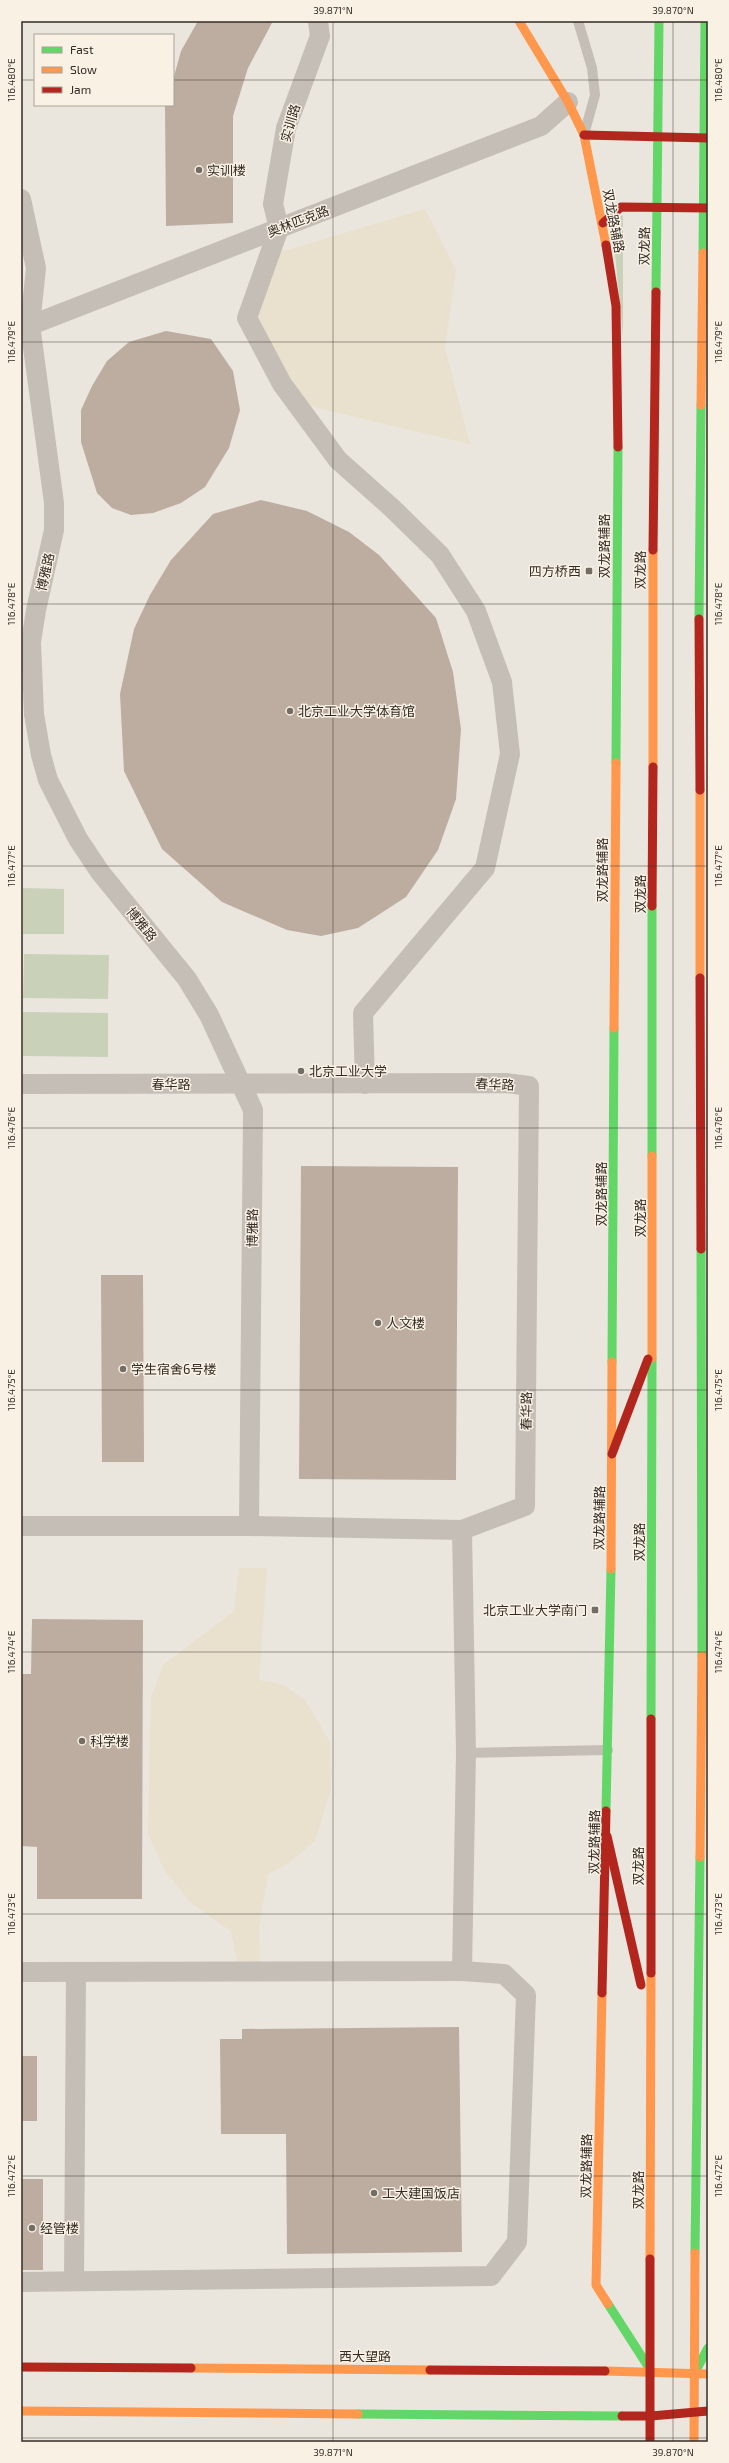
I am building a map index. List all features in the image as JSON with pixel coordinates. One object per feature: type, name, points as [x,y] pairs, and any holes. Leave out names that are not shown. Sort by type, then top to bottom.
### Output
[{"type":"main road","name":"双龙路辅路","points":[[519,21],[568,102],[584,135],[603,223],[616,306],[618,429],[612,1454],[607,1836],[596,2285],[651,2371]]},
{"type":"main road","name":"双龙路","points":[[650,2442],[653,1345],[653,592],[660,21]]},
{"type":"main road","points":[[694,2442],[695,2087],[702,1732],[699,591],[705,21]]},
{"type":"main road","points":[[584,135],[708,138]]},
{"type":"main road","points":[[603,223],[621,207],[708,208]]},
{"type":"main road","points":[[612,1454],[653,1345]]},
{"type":"main road","points":[[607,1836],[650,2021]]},
{"type":"main road","points":[[695,2087],[708,2049]]},
{"type":"main road","points":[[694,2374],[708,2346],[695,2344]]},
{"type":"main road","name":"西大望路","points":[[21,2368],[651,2371],[708,2374]]},
{"type":"main road","points":[[21,2411],[650,2416],[708,2411]]},
{"type":"street","name":"实训路","points":[[279,228],[274,204],[286,128],[320,36],[318,21]]},
{"type":"street","name":"奥林匹克路","points":[[25,327],[541,126],[568,102]]},
{"type":"street","name":"博雅路","points":[[21,199],[36,268],[25,327],[54,502],[54,530],[36,610],[31,642],[34,714],[41,755],[48,780],[78,840],[100,872],[187,979],[209,1015],[253,1110],[249,1526]]},
{"type":"street","points":[[279,228],[247,318],[282,384],[338,460],[392,508],[440,556],[476,611],[502,682],[510,754],[485,868],[363,1013],[365,1084]]},
{"type":"street","name":"春华路","points":[[21,1084],[506,1083],[530,1086],[525,1506],[462,1530]]},
{"type":"street","points":[[21,1526],[249,1526],[462,1530],[466,1753],[462,1971]]},
{"type":"street","points":[[21,1972],[462,1971],[504,1974],[526,1995],[517,2242],[491,2276],[21,2282]]},
{"type":"street","points":[[74,2282],[76,1972]]},
{"type":"lane","points":[[578,21],[592,68],[595,95],[584,135]]},
{"type":"lane","points":[[466,1753],[608,1750]]},
{"type":"green space","points":[[623,215],[623,336],[612,223]]},
{"type":"green space","points":[[23,888],[64,889],[64,934],[23,934]]},
{"type":"green space","points":[[24,954],[109,955],[108,999],[23,998]]},
{"type":"green space","points":[[23,1012],[108,1013],[108,1057],[23,1056]]},
{"type":"shaded area","points":[[425,209],[456,270],[445,348],[470,444],[296,403],[249,322],[270,255]]},
{"type":"shaded area","points":[[239,1568],[267,1568],[259,1680],[284,1685],[306,1701],[330,1742],[331,1790],[315,1841],[289,1863],[268,1874],[259,1928],[261,1978],[239,1972],[231,1931],[192,1904],[164,1870],[148,1834],[151,1698],[163,1665],[234,1611]]},
{"type":"building","name":"实训楼","points":[[198,21],[273,21],[248,68],[233,116],[233,223],[166,226],[165,106],[174,106],[174,76],[181,51]]},
{"type":"building","points":[[166,331],[211,339],[233,371],[240,410],[229,448],[205,487],[181,503],[153,513],[131,515],[112,508],[97,493],[81,442],[81,410],[92,386],[107,361],[129,342]]},
{"type":"building","name":"北京工业大学体育馆","points":[[261,500],[307,511],[349,532],[379,555],[436,618],[453,672],[461,729],[456,799],[438,850],[406,897],[358,928],[321,936],[287,930],[222,902],[162,849],[124,771],[120,694],[134,629],[150,595],[171,560],[213,514]]},
{"type":"building","name":"人文楼","points":[[301,1166],[458,1167],[456,1480],[299,1479]]},
{"type":"building","name":"学生宿舍6号楼","points":[[101,1275],[143,1275],[144,1462],[102,1462]]},
{"type":"building","name":"科学楼","points":[[32,1619],[143,1620],[142,1899],[37,1899],[37,1847],[21,1846],[21,1674],[31,1674]]},
{"type":"building","name":"工大建国饭店","points":[[459,2027],[462,2252],[287,2254],[286,2134],[221,2134],[220,2039],[242,2039],[242,2029]]},
{"type":"building","points":[[21,2056],[37,2056],[37,2121],[21,2121]]},
{"type":"building","name":"经管楼","points":[[21,2179],[43,2179],[43,2270],[21,2270]]},
{"type":"traffic: fast","points":[[656,292],[659,21]]},
{"type":"traffic: fast","points":[[703,253],[705,21]]},
{"type":"traffic: fast","points":[[699,619],[701,405]]},
{"type":"traffic: fast","points":[[616,763],[618,447]]},
{"type":"traffic: fast","points":[[652,906],[652,1156]]},
{"type":"traffic: fast","points":[[612,1362],[614,1028]]},
{"type":"traffic: fast","points":[[701,1249],[702,1656]]},
{"type":"traffic: fast","points":[[651,1719],[652,1358]]},
{"type":"traffic: fast","points":[[606,1811],[611,1569]]},
{"type":"traffic: fast","points":[[695,2253],[700,1857]]},
{"type":"traffic: fast","points":[[608,2304],[651,2371]]},
{"type":"traffic: fast","points":[[694,2374],[708,2348]]},
{"type":"traffic: fast","points":[[358,2414],[622,2416]]},
{"type":"traffic: slow","points":[[519,21],[568,102],[584,135],[606,245]]},
{"type":"traffic: slow","points":[[701,405],[703,253]]},
{"type":"traffic: slow","points":[[653,550],[653,767]]},
{"type":"traffic: slow","points":[[614,1028],[616,763]]},
{"type":"traffic: slow","points":[[700,790],[700,978]]},
{"type":"traffic: slow","points":[[652,1156],[652,1358]]},
{"type":"traffic: slow","points":[[611,1569],[612,1362]]},
{"type":"traffic: slow","points":[[700,1857],[702,1656]]},
{"type":"traffic: slow","points":[[650,2259],[651,1973]]},
{"type":"traffic: slow","points":[[602,1993],[596,2285],[608,2304]]},
{"type":"traffic: slow","points":[[694,2442],[695,2253]]},
{"type":"traffic: slow","points":[[191,2368],[430,2370]]},
{"type":"traffic: slow","points":[[605,2371],[708,2374]]},
{"type":"traffic: slow","points":[[21,2411],[358,2414]]},
{"type":"traffic: jam","points":[[584,135],[708,138]]},
{"type":"traffic: jam","points":[[603,223],[621,207],[708,208]]},
{"type":"traffic: jam","points":[[606,245],[616,306],[618,447]]},
{"type":"traffic: jam","points":[[653,550],[656,292]]},
{"type":"traffic: jam","points":[[699,619],[700,790]]},
{"type":"traffic: jam","points":[[652,906],[653,767]]},
{"type":"traffic: jam","points":[[700,978],[701,1249]]},
{"type":"traffic: jam","points":[[612,1454],[648,1359]]},
{"type":"traffic: jam","points":[[651,1719],[651,1973]]},
{"type":"traffic: jam","points":[[602,1993],[606,1811]]},
{"type":"traffic: jam","points":[[607,1836],[641,1985]]},
{"type":"traffic: jam","points":[[650,2259],[650,2442]]},
{"type":"traffic: jam","points":[[21,2367],[191,2368]]},
{"type":"traffic: jam","points":[[430,2370],[605,2371]]},
{"type":"traffic: jam","points":[[622,2416],[651,2416],[708,2411]]},
{"type":"place","name":"实训楼","points":[[199,170]]},
{"type":"place","name":"四方桥西","points":[[589,571]]},
{"type":"place","name":"北京工业大学体育馆","points":[[290,711]]},
{"type":"place","name":"北京工业大学","points":[[301,1071]]},
{"type":"place","name":"人文楼","points":[[378,1323]]},
{"type":"place","name":"学生宿舍6号楼","points":[[123,1369]]},
{"type":"place","name":"北京工业大学南门","points":[[595,1610]]},
{"type":"place","name":"科学楼","points":[[82,1741]]},
{"type":"place","name":"工大建国饭店","points":[[374,2193]]},
{"type":"place","name":"经管楼","points":[[32,2228]]}]
